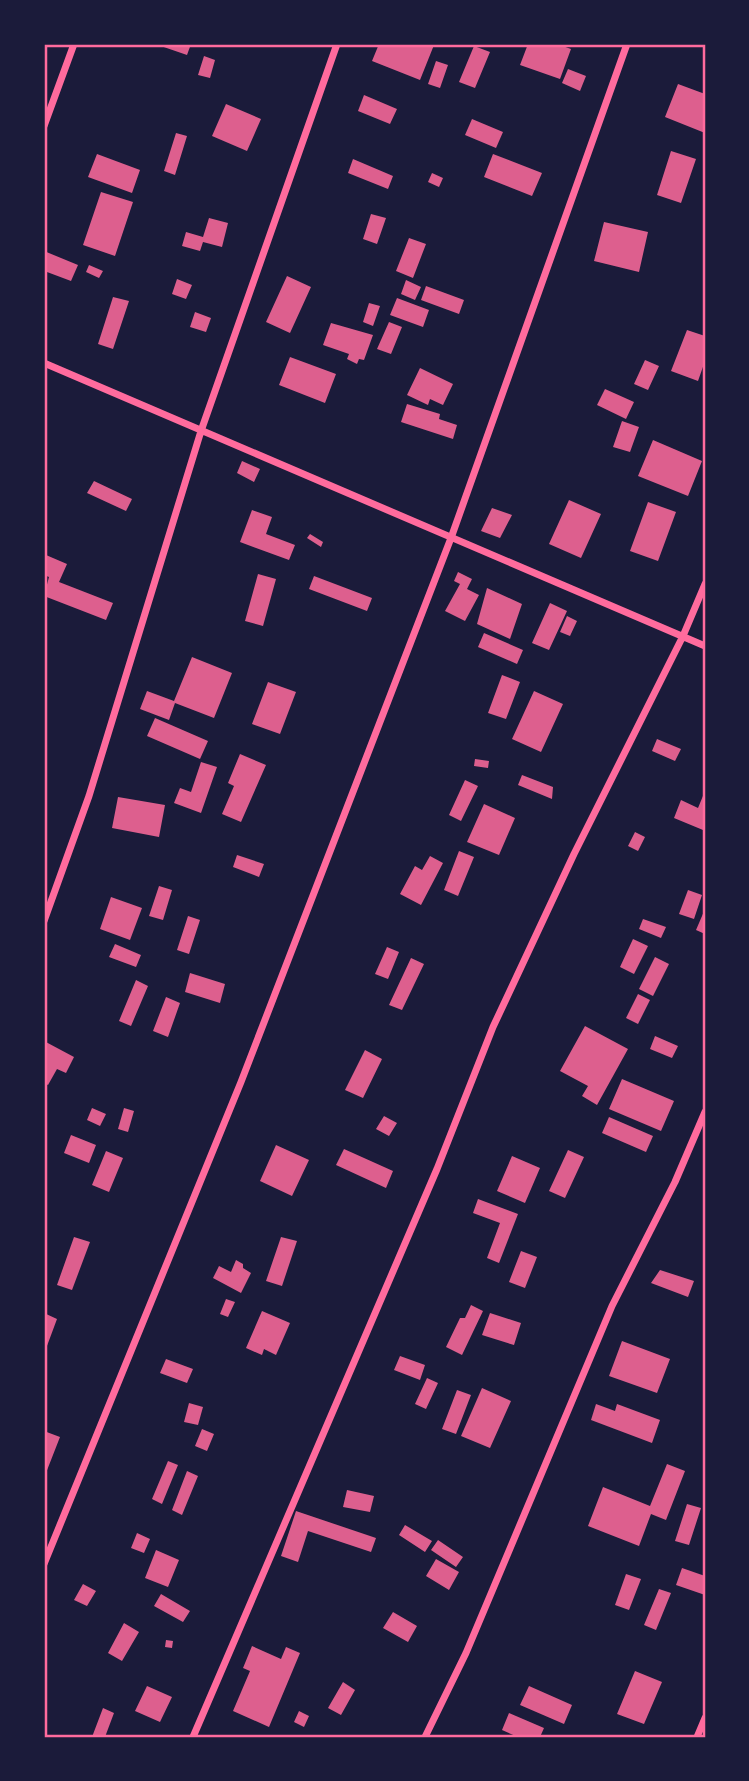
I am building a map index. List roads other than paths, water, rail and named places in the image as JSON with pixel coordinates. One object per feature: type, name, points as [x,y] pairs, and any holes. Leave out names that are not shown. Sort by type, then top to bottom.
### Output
[{"type":"street","points":[[44,126],[74,44]]},
{"type":"street","points":[[44,921],[89,796],[201,431],[337,44]]},
{"type":"street","points":[[44,1564],[236,1094],[451,538],[626,44]]},
{"type":"street","points":[[44,363],[705,646]]},
{"type":"street","points":[[193,1737],[432,1181],[504,1004],[705,584]]},
{"type":"street","points":[[425,1737],[466,1654],[612,1306],[675,1182],[705,1112]]},
{"type":"street","points":[[697,1737],[705,1718]]}]
